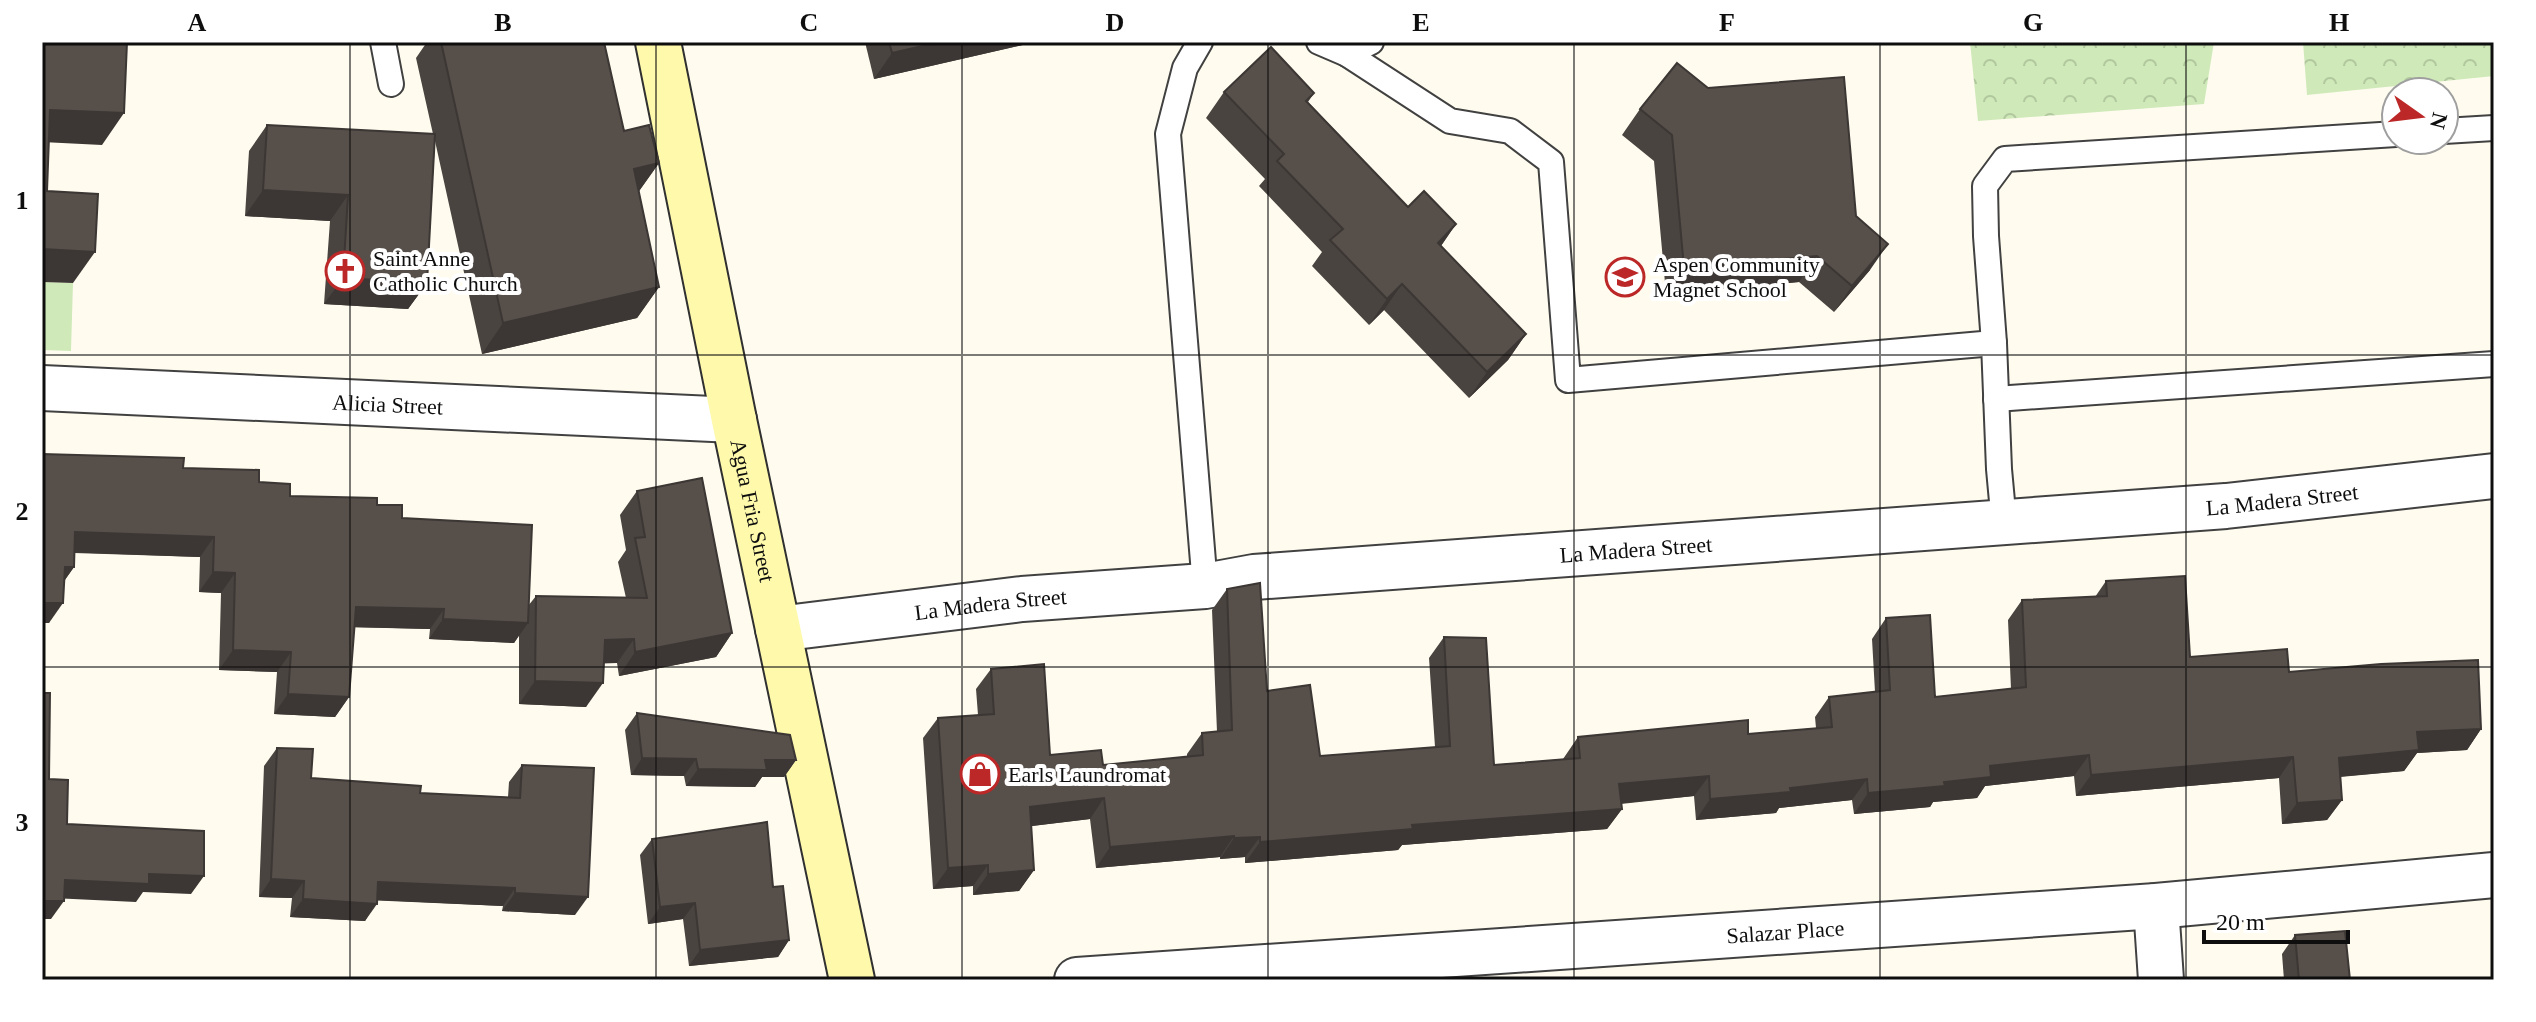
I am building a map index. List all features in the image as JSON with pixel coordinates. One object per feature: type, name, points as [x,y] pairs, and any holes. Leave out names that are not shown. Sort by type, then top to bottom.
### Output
[{"type":"street","name":"Agua Fria Street","points":[[658,42],[852,980]]},
{"type":"street","name":"Alicia Street","points":[[42,388],[734,420]]},
{"type":"street","name":"La Madera Street","points":[[778,629],[1022,599],[1205,586],[1254,577],[2226,506],[2494,476]]},
{"type":"street","name":"Salazar Place","points":[[1077,980],[2156,906],[2494,875]]},
{"type":"street","points":[[2156,906],[2161,980]]},
{"type":"lane","points":[[383,42],[391,84]]},
{"type":"lane","points":[[1200,42],[1185,68],[1168,134],[1205,586]]},
{"type":"lane","points":[[1319,42],[1347,54],[1450,121],[1510,131],[1551,162],[1568,380],[1994,343]]},
{"type":"lane","points":[[1347,54],[1371,42]]},
{"type":"lane","points":[[2460,130],[2494,128]]},
{"type":"lane","points":[[2004,523],[1985,186],[2005,159],[2380,135]]},
{"type":"lane","points":[[1996,399],[2494,364]]},
{"type":"green space","points":[[1970,42],[2214,42],[2204,104],[1978,121]]},
{"type":"green space","points":[[2303,42],[2494,42],[2494,76],[2460,79],[2460,76],[2380,76],[2380,88],[2307,95]]},
{"type":"green space","points":[[42,282],[73,283],[71,351],[42,350]]},
{"type":"building","points":[[42,42],[127,42],[124,113],[50,110],[47,191],[98,194],[95,252],[42,249]]},
{"type":"building","points":[[441,42],[604,42],[624,131],[649,125],[659,163],[634,169],[659,287],[503,323]]},
{"type":"building","points":[[889,42],[940,42],[892,53]]},
{"type":"building","points":[[1271,47],[1314,93],[1306,101],[1408,207],[1424,191],[1456,224],[1438,243],[1526,334],[1487,372],[1402,284],[1387,299],[1330,240],[1343,229],[1277,161],[1284,154],[1224,92]]},
{"type":"building","points":[[1677,63],[1708,88],[1844,77],[1856,216],[1888,244],[1852,286],[1817,256],[1684,268],[1672,135],[1640,109]]},
{"type":"building","points":[[267,125],[435,134],[427,283],[343,278],[348,195],[263,190]]},
{"type":"building","points":[[42,454],[184,458],[183,468],[259,470],[259,482],[290,484],[290,496],[377,498],[377,505],[402,505],[402,518],[532,525],[528,623],[443,619],[444,609],[356,607],[349,697],[288,694],[291,652],[233,650],[235,573],[213,572],[214,537],[75,532],[74,567],[65,567],[63,603],[42,603]]},
{"type":"building","points":[[702,478],[732,633],[635,652],[634,639],[605,640],[603,683],[535,681],[536,596],[647,598],[635,538],[645,537],[637,491]]},
{"type":"building","points":[[2185,576],[2190,657],[2287,649],[2289,672],[2478,660],[2481,729],[2417,732],[2419,750],[2339,758],[2342,800],[2297,803],[2293,757],[2091,775],[2089,755],[1990,766],[1991,777],[1944,782],[1945,786],[1868,793],[1867,779],[1790,788],[1791,792],[1710,799],[1709,776],[1619,784],[1622,809],[1412,825],[1413,829],[1260,842],[1260,837],[1234,836],[1110,847],[1104,798],[1030,807],[1034,870],[988,874],[988,865],[948,868],[938,718],[994,714],[991,669],[1044,664],[1050,755],[1101,750],[1103,765],[1203,755],[1202,733],[1232,730],[1227,589],[1260,583],[1267,691],[1310,685],[1320,756],[1450,746],[1444,637],[1486,638],[1494,765],[1580,758],[1578,737],[1748,720],[1748,734],[1832,727],[1829,697],[1890,690],[1886,618],[1930,615],[1935,697],[2026,687],[2022,600],[2107,596],[2106,581]]},
{"type":"building","points":[[42,693],[50,693],[49,779],[68,780],[67,824],[204,831],[204,876],[149,874],[149,884],[65,880],[64,901],[42,901]]},
{"type":"building","points":[[637,713],[790,735],[796,760],[765,760],[767,770],[698,769],[696,759],[642,758]]},
{"type":"building","points":[[277,748],[313,749],[311,778],[421,786],[420,793],[520,798],[522,765],[594,768],[588,897],[515,893],[515,888],[378,882],[377,904],[303,899],[304,881],[271,879]]},
{"type":"building","points":[[767,822],[773,887],[783,886],[789,940],[700,950],[695,903],[660,907],[652,839]]},
{"type":"building","points":[[2345,931],[2350,980],[2299,980],[2295,935]]},
{"type":"place","name":"Saint Anne Catholic Church","points":[[345,271]]},
{"type":"place","name":"Aspen Community Magnet School","points":[[1625,277]]},
{"type":"place","name":"Earls Laundromat","points":[[980,774]]}]
